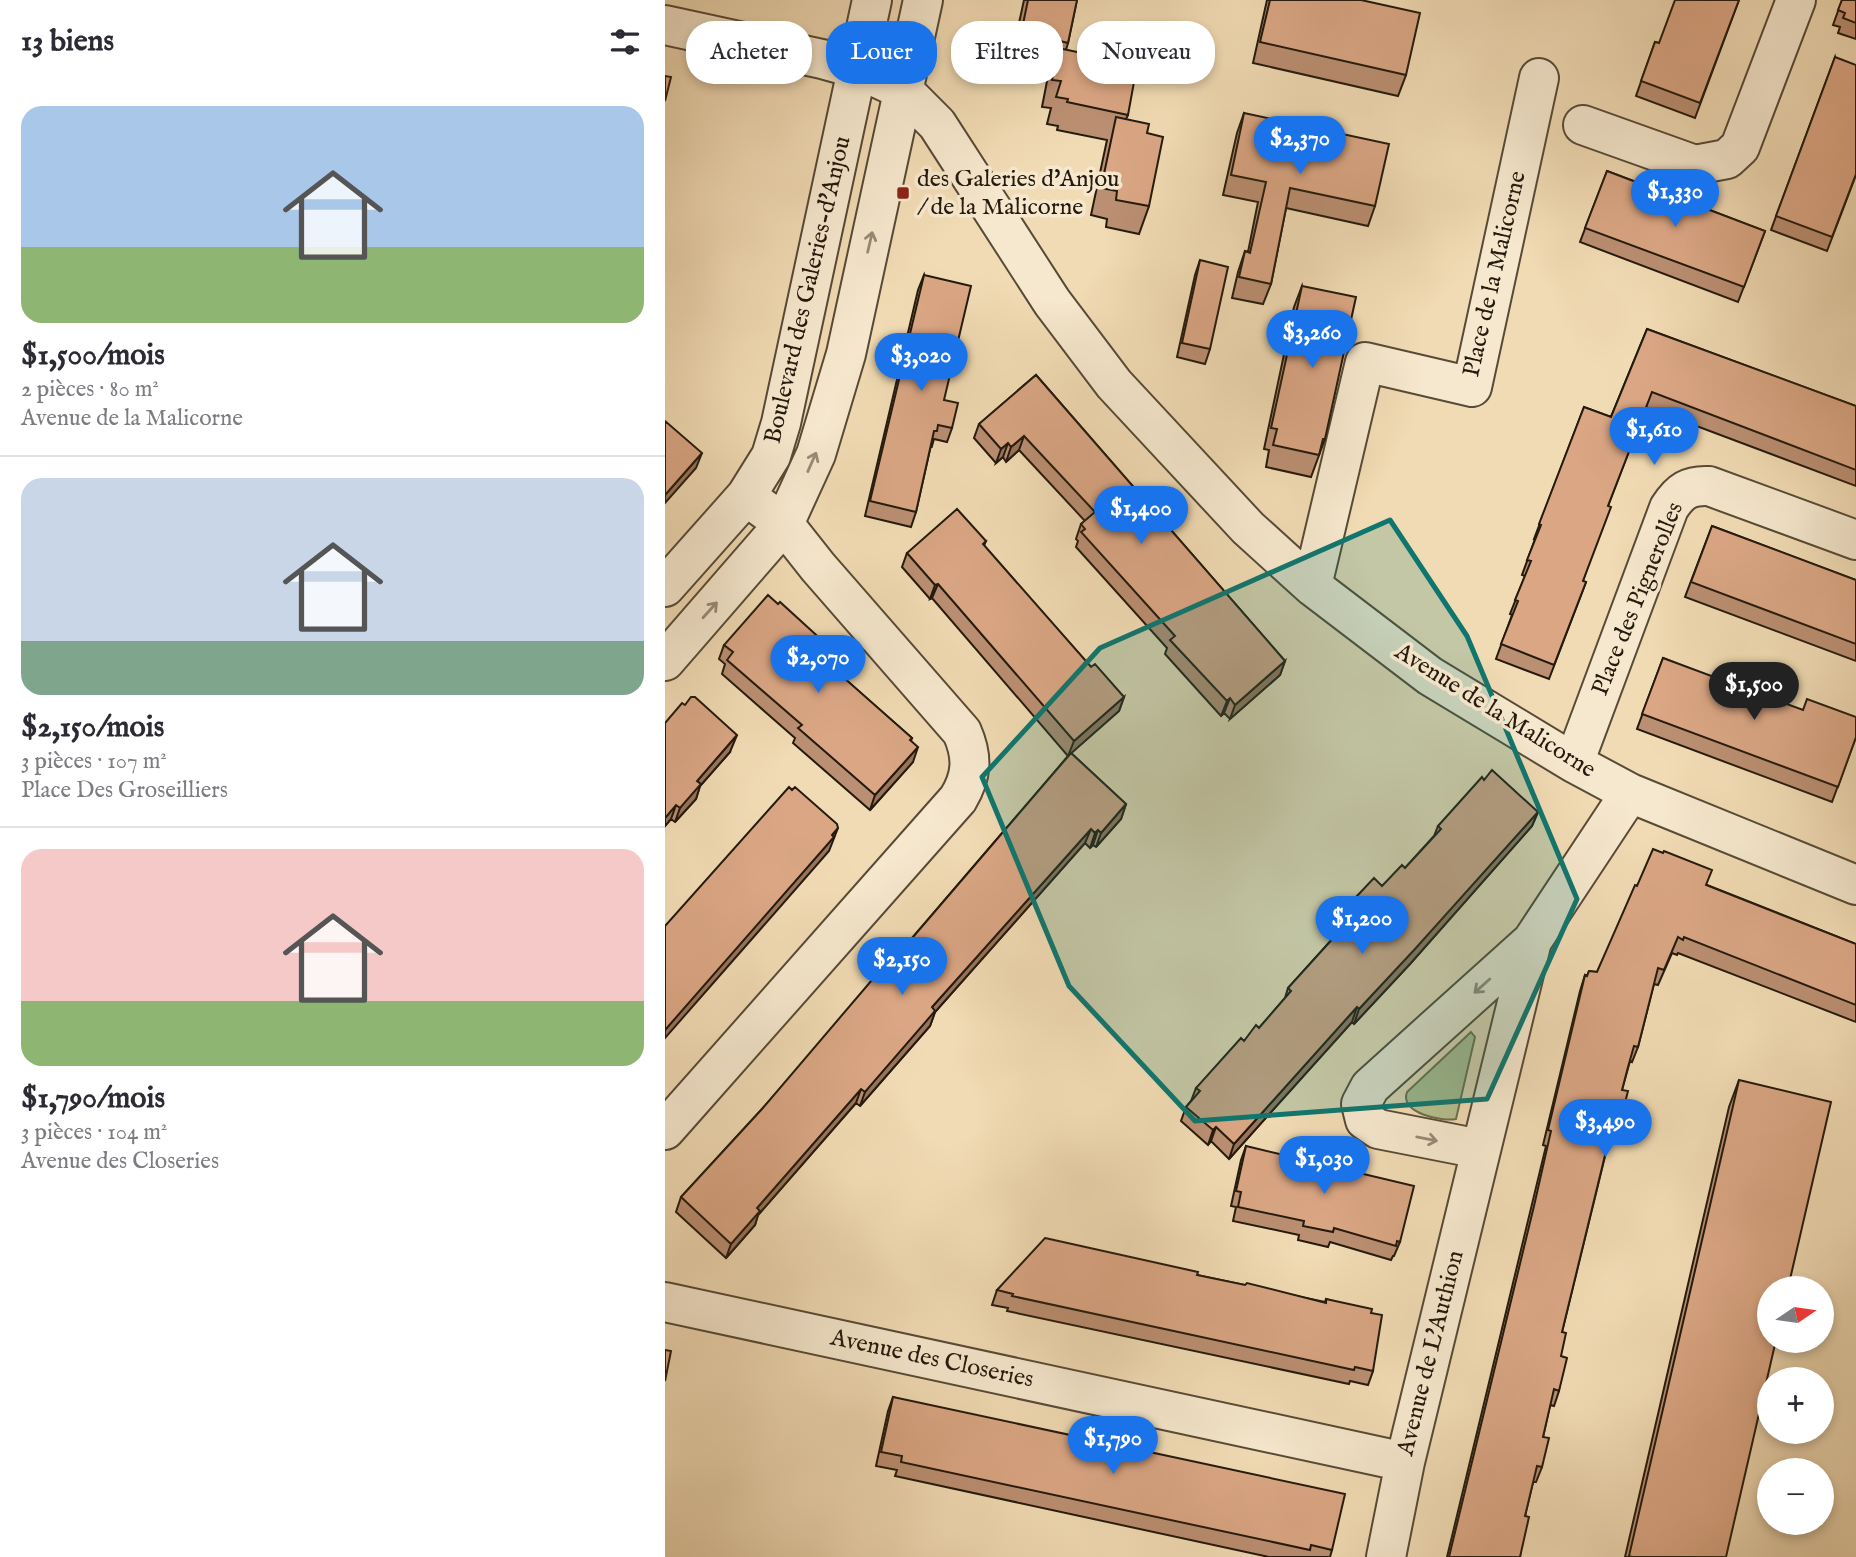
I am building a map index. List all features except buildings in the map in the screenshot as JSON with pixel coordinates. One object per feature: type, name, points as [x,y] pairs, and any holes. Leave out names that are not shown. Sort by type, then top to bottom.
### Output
[{"type":"street","name":"Boulevard des Galeries-d'Anjou","points":[[868,21],[872,0]]},
{"type":"street","name":"Boulevard des Galeries-d'Anjou","points":[[665,661],[784,524],[816,454],[846,354],[923,0]]},
{"type":"street","points":[[1583,125],[1695,165],[1727,159],[1740,147],[1796,0]]},
{"type":"street","name":"Avenue de la Malicorne","points":[[665,25],[826,62]]},
{"type":"street","name":"Place de la Malicorne","points":[[1312,586],[1364,362],[1472,387],[1539,78]]},
{"type":"street","name":"Boulevard des Galeries-d'Anjou","points":[[665,587],[746,496],[771,456],[781,423],[855,84]]},
{"type":"street","name":"Avenue de la Malicorne","points":[[890,84],[903,90],[937,124],[1052,302],[1114,384],[1248,528],[1312,586],[1430,676],[1574,763],[1630,793],[1855,881]]},
{"type":"street","name":"Place des Pignerolles","points":[[1574,763],[1669,508],[1678,494],[1693,485],[1709,486],[1856,540]]},
{"type":"street","points":[[665,1130],[958,800],[970,773],[971,759],[962,732],[818,567],[784,524],[746,496]]},
{"type":"street","name":"Avenue de L'Authion","points":[[1480,1149],[1378,1129],[1365,1120],[1361,1104],[1370,1087],[1532,941],[1630,793]]},
{"type":"street","name":"Avenue de L'Authion","points":[[1386,1557],[1405,1462],[1532,941]]},
{"type":"street","name":"Avenue des Closeries","points":[[665,1301],[1405,1462]]},
{"type":"highlighted area","points":[[1390,520],[1467,636],[1577,899],[1487,1099],[1195,1121],[1069,986],[982,777],[1100,648]]},
{"type":"green space","points":[[1471,1032],[1475,1037],[1456,1119],[1441,1119],[1415,1111],[1406,1099],[1407,1092]]},
{"type":"place","name":"des Galeries d'Anjou / de la Malicorne","points":[[903,193]]}]
